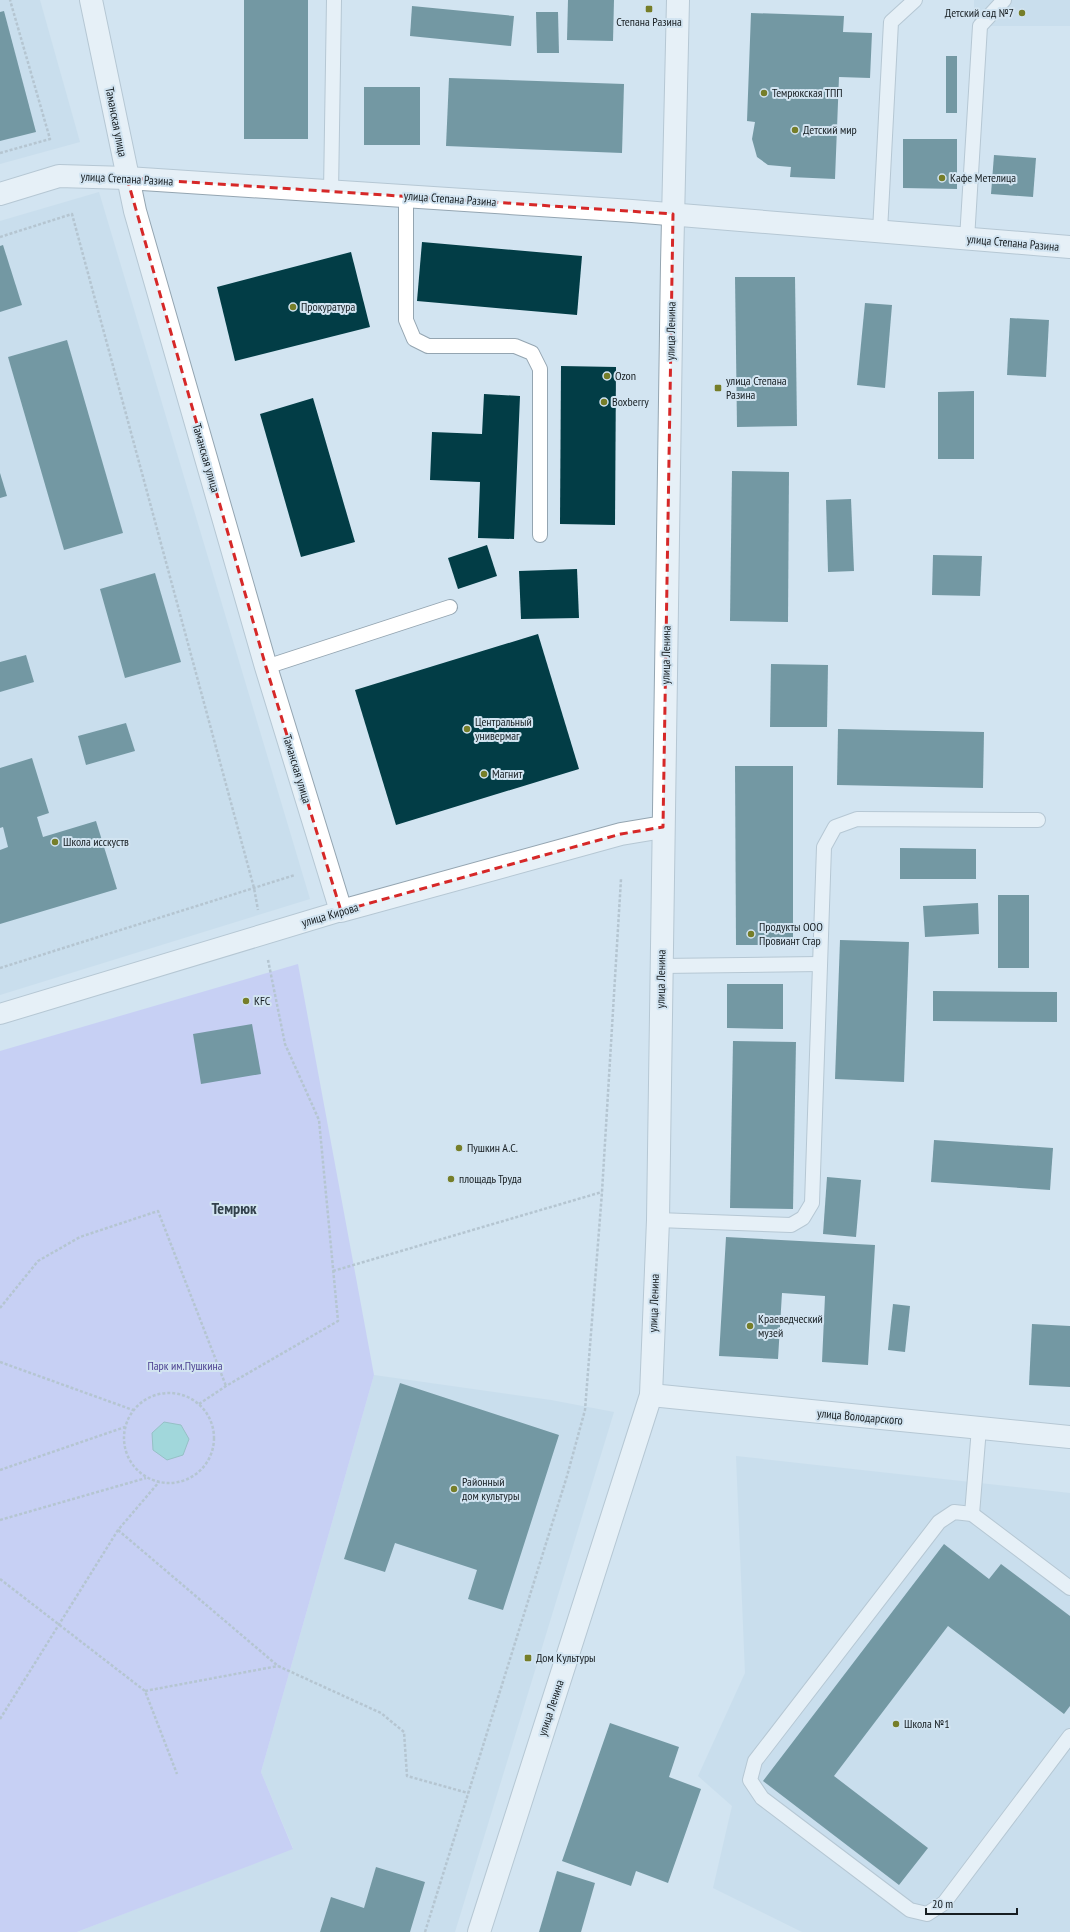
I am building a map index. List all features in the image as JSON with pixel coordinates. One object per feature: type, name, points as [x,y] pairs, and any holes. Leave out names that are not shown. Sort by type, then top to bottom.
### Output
[{"type":"street","name":"Таманская улица","points":[[91,0],[135,211],[266,667],[341,911]]},
{"type":"street","name":"улица Ленина","points":[[479,1932],[651,1395],[658,1220],[673,214],[678,0]]},
{"type":"street","name":"улица Степана Разина","points":[[0,194],[59,176],[127,178],[673,214],[1070,247]]},
{"type":"street","name":"улица Кирова","points":[[0,1014],[341,911],[621,834],[663,827]]},
{"type":"street","name":"улица Володарского","points":[[651,1395],[1070,1437]]},
{"type":"lane","points":[[331,192],[334,0]]},
{"type":"lane","points":[[880,232],[891,22],[915,0]]},
{"type":"lane","points":[[967,239],[980,26],[1004,0]]},
{"type":"lane","points":[[406,196],[406,320],[414,339],[428,346],[515,346],[532,353],[540,369],[540,535]]},
{"type":"lane","points":[[266,667],[450,607]]},
{"type":"lane","points":[[658,1220],[790,1224],[803,1218],[812,1203],[824,847],[834,827],[857,819],[1038,820]]},
{"type":"lane","points":[[661,966],[820,964]]},
{"type":"lane","points":[[972,1514],[979,1428]]},
{"type":"lane","points":[[1070,1588],[972,1514],[954,1512],[939,1522],[755,1761],[750,1780],[762,1798],[898,1901],[910,1910],[927,1914],[944,1903],[1070,1736]]},
{"type":"path","points":[[0,153],[50,139],[10,0]]},
{"type":"path","points":[[0,237],[72,214],[254,888],[262,935],[285,1044],[319,1120],[338,1321],[226,1386],[199,1404]]},
{"type":"path","points":[[0,968],[295,875]]},
{"type":"path","points":[[425,1932],[567,1476],[584,1410],[602,1192],[621,879]]},
{"type":"path","points":[[333,1271],[602,1192]]},
{"type":"path","points":[[0,1308],[38,1261],[80,1237],[158,1211],[226,1386]]},
{"type":"path","points":[[0,1362],[133,1410]]},
{"type":"path","points":[[172,1393],[186,1396],[199,1404],[208,1416],[213,1430],[213,1445],[209,1459],[200,1471],[188,1480],[174,1484],[159,1482],[147,1478],[132,1465],[124,1447],[125,1427],[133,1410],[144,1400],[157,1395],[172,1393]]},
{"type":"path","points":[[0,1470],[125,1427]]},
{"type":"path","points":[[0,1520],[147,1478]]},
{"type":"path","points":[[0,1719],[57,1624],[118,1530],[159,1482]]},
{"type":"path","points":[[118,1530],[278,1666],[381,1713],[404,1732],[407,1776],[468,1793]]},
{"type":"path","points":[[0,1579],[145,1691],[178,1774]]},
{"type":"path","points":[[145,1691],[278,1666]]},
{"type":"highlighted area","points":[[127,178],[673,214],[663,827],[621,834],[341,911],[266,667]]},
{"type":"shaded area","points":[[0,0],[40,0],[80,142],[0,164]]},
{"type":"shaded area","name":"Детский сад №7","points":[[974,0],[1070,0],[1070,26],[974,26]]},
{"type":"shaded area","points":[[99,192],[310,899],[0,995],[0,221]]},
{"type":"shaded area","points":[[374,1375],[551,1400],[614,1412],[455,1932],[77,1932],[293,1848],[261,1772]]},
{"type":"shaded area","points":[[164,1422],[181,1425],[189,1439],[183,1455],[167,1460],[153,1450],[152,1433]]},
{"type":"shaded area","name":"Школа №1","points":[[736,1456],[1070,1493],[1070,1932],[802,1932],[713,1888],[732,1806],[698,1776],[745,1673]]},
{"type":"green space","name":"Парк им.Пушкина","points":[[298,964],[374,1375],[261,1772],[293,1849],[77,1932],[0,1932],[0,1051]]},
{"type":"building","points":[[244,0],[308,0],[308,139],[244,139]]},
{"type":"building","points":[[568,0],[614,0],[613,41],[567,40]]},
{"type":"building","points":[[412,6],[514,16],[511,46],[410,36]]},
{"type":"building","points":[[4,11],[36,132],[0,141],[0,12]]},
{"type":"building","points":[[536,12],[558,12],[559,53],[537,53]]},
{"type":"building","points":[[751,13],[844,16],[843,32],[872,33],[870,78],[839,77],[835,179],[790,177],[791,167],[768,165],[757,157],[752,139],[755,122],[747,121]]},
{"type":"building","points":[[946,56],[957,56],[957,113],[946,113]]},
{"type":"building","points":[[449,78],[624,84],[622,153],[446,146]]},
{"type":"building","points":[[364,87],[420,87],[420,145],[364,145]]},
{"type":"building","points":[[903,139],[957,139],[957,189],[903,188]]},
{"type":"building","points":[[994,155],[1036,158],[1033,197],[991,194]]},
{"type":"building","points":[[422,242],[582,256],[577,315],[417,301]]},
{"type":"building","points":[[3,245],[22,305],[0,312],[0,246]]},
{"type":"building","name":"Прокуратура","points":[[351,252],[370,327],[235,361],[217,287]]},
{"type":"building","points":[[735,277],[795,277],[797,426],[737,427]]},
{"type":"building","points":[[865,303],[892,305],[885,388],[857,385]]},
{"type":"building","points":[[1010,318],[1049,320],[1046,377],[1007,375]]},
{"type":"building","points":[[67,340],[123,533],[64,550],[8,357]]},
{"type":"building","points":[[561,366],[616,367],[615,525],[560,524]]},
{"type":"building","points":[[974,391],[974,459],[938,459],[938,392]]},
{"type":"building","points":[[484,394],[520,396],[514,539],[478,538],[480,482],[430,480],[432,432],[482,434]]},
{"type":"building","points":[[313,398],[355,542],[301,557],[260,414]]},
{"type":"building","points":[[732,471],[789,472],[788,622],[730,621]]},
{"type":"building","points":[[0,473],[7,496],[0,498]]},
{"type":"building","points":[[851,499],[854,571],[828,572],[826,500]]},
{"type":"building","points":[[487,545],[497,576],[458,589],[448,558]]},
{"type":"building","points":[[933,555],[982,556],[980,596],[932,595]]},
{"type":"building","points":[[577,569],[579,618],[521,619],[519,571]]},
{"type":"building","points":[[155,573],[181,662],[125,678],[100,589]]},
{"type":"building","name":"Центральный универмаг","points":[[538,634],[579,769],[396,825],[355,690]]},
{"type":"building","points":[[26,655],[34,682],[0,692],[0,662]]},
{"type":"building","points":[[771,664],[828,665],[827,727],[770,727]]},
{"type":"building","points":[[126,723],[135,751],[86,765],[78,736]]},
{"type":"building","points":[[838,729],[984,732],[983,788],[837,785]]},
{"type":"building","name":"Школа исскуств","points":[[32,758],[49,813],[37,817],[43,837],[96,821],[117,889],[0,924],[0,850],[8,847],[3,827],[0,828],[0,768]]},
{"type":"building","points":[[735,766],[793,766],[793,945],[736,945]]},
{"type":"building","points":[[900,848],[976,849],[976,879],[900,879]]},
{"type":"building","points":[[998,895],[1029,895],[1029,968],[998,968]]},
{"type":"building","points":[[978,903],[979,934],[925,937],[923,906]]},
{"type":"building","points":[[840,940],[909,942],[904,1082],[835,1079]]},
{"type":"building","points":[[727,984],[783,984],[783,1029],[727,1028]]},
{"type":"building","points":[[933,991],[1057,992],[1057,1022],[933,1021]]},
{"type":"building","points":[[252,1024],[261,1074],[201,1084],[193,1034]]},
{"type":"building","points":[[733,1041],[796,1042],[793,1209],[730,1208]]},
{"type":"building","points":[[934,1140],[1053,1148],[1050,1190],[931,1182]]},
{"type":"building","points":[[827,1177],[861,1180],[856,1237],[823,1234]]},
{"type":"building","name":"Краеведческий музей","points":[[726,1237],[875,1245],[868,1365],[822,1362],[825,1296],[782,1293],[778,1359],[719,1356]]},
{"type":"building","points":[[893,1304],[910,1306],[905,1352],[888,1350]]},
{"type":"building","points":[[1032,1324],[1070,1326],[1070,1387],[1029,1385]]},
{"type":"building","name":"Районный дом культуры","points":[[400,1383],[559,1435],[503,1610],[468,1599],[477,1570],[395,1543],[385,1572],[344,1559]]},
{"type":"building","points":[[944,1544],[989,1579],[1001,1564],[1070,1616],[1070,1706],[1064,1714],[948,1626],[834,1776],[928,1848],[899,1885],[763,1781]]},
{"type":"building","points":[[610,1723],[679,1747],[669,1777],[701,1789],[668,1883],[636,1871],[631,1886],[562,1861]]},
{"type":"building","points":[[376,1867],[425,1882],[410,1932],[320,1932],[331,1897],[364,1908]]},
{"type":"building","points":[[557,1871],[595,1883],[581,1932],[539,1932]]},
{"type":"place","name":"Степана Разина","points":[[649,9]]},
{"type":"place","name":"Детский сад №7","points":[[1022,13]]},
{"type":"place","name":"Темрюкская ТПП","points":[[764,93]]},
{"type":"place","name":"Детский мир","points":[[795,130]]},
{"type":"place","name":"Кафе Метелица","points":[[942,178]]},
{"type":"place","name":"Прокуратура","points":[[293,307]]},
{"type":"place","name":"Ozon","points":[[607,376]]},
{"type":"place","name":"улица Степана Разина","points":[[718,388]]},
{"type":"place","name":"Boxberry","points":[[604,402]]},
{"type":"place","name":"Центральный универмаг","points":[[467,729]]},
{"type":"place","name":"Магнит","points":[[484,774]]},
{"type":"place","name":"Школа исскуств","points":[[55,842]]},
{"type":"place","name":"Продукты ООО Провиант Стар","points":[[751,934]]},
{"type":"place","name":"KFC","points":[[246,1001]]},
{"type":"place","name":"Пушкин А.С.","points":[[459,1148]]},
{"type":"place","name":"площадь Труда","points":[[451,1179]]},
{"type":"place","name":"Краеведческий музей","points":[[750,1326]]},
{"type":"place","name":"Районный дом культуры","points":[[454,1489]]},
{"type":"place","name":"Дом Культуры","points":[[528,1658]]},
{"type":"place","name":"Школа №1","points":[[896,1724]]},
{"type":"district","name":"Темрюк","points":[[234,1208]]}]
